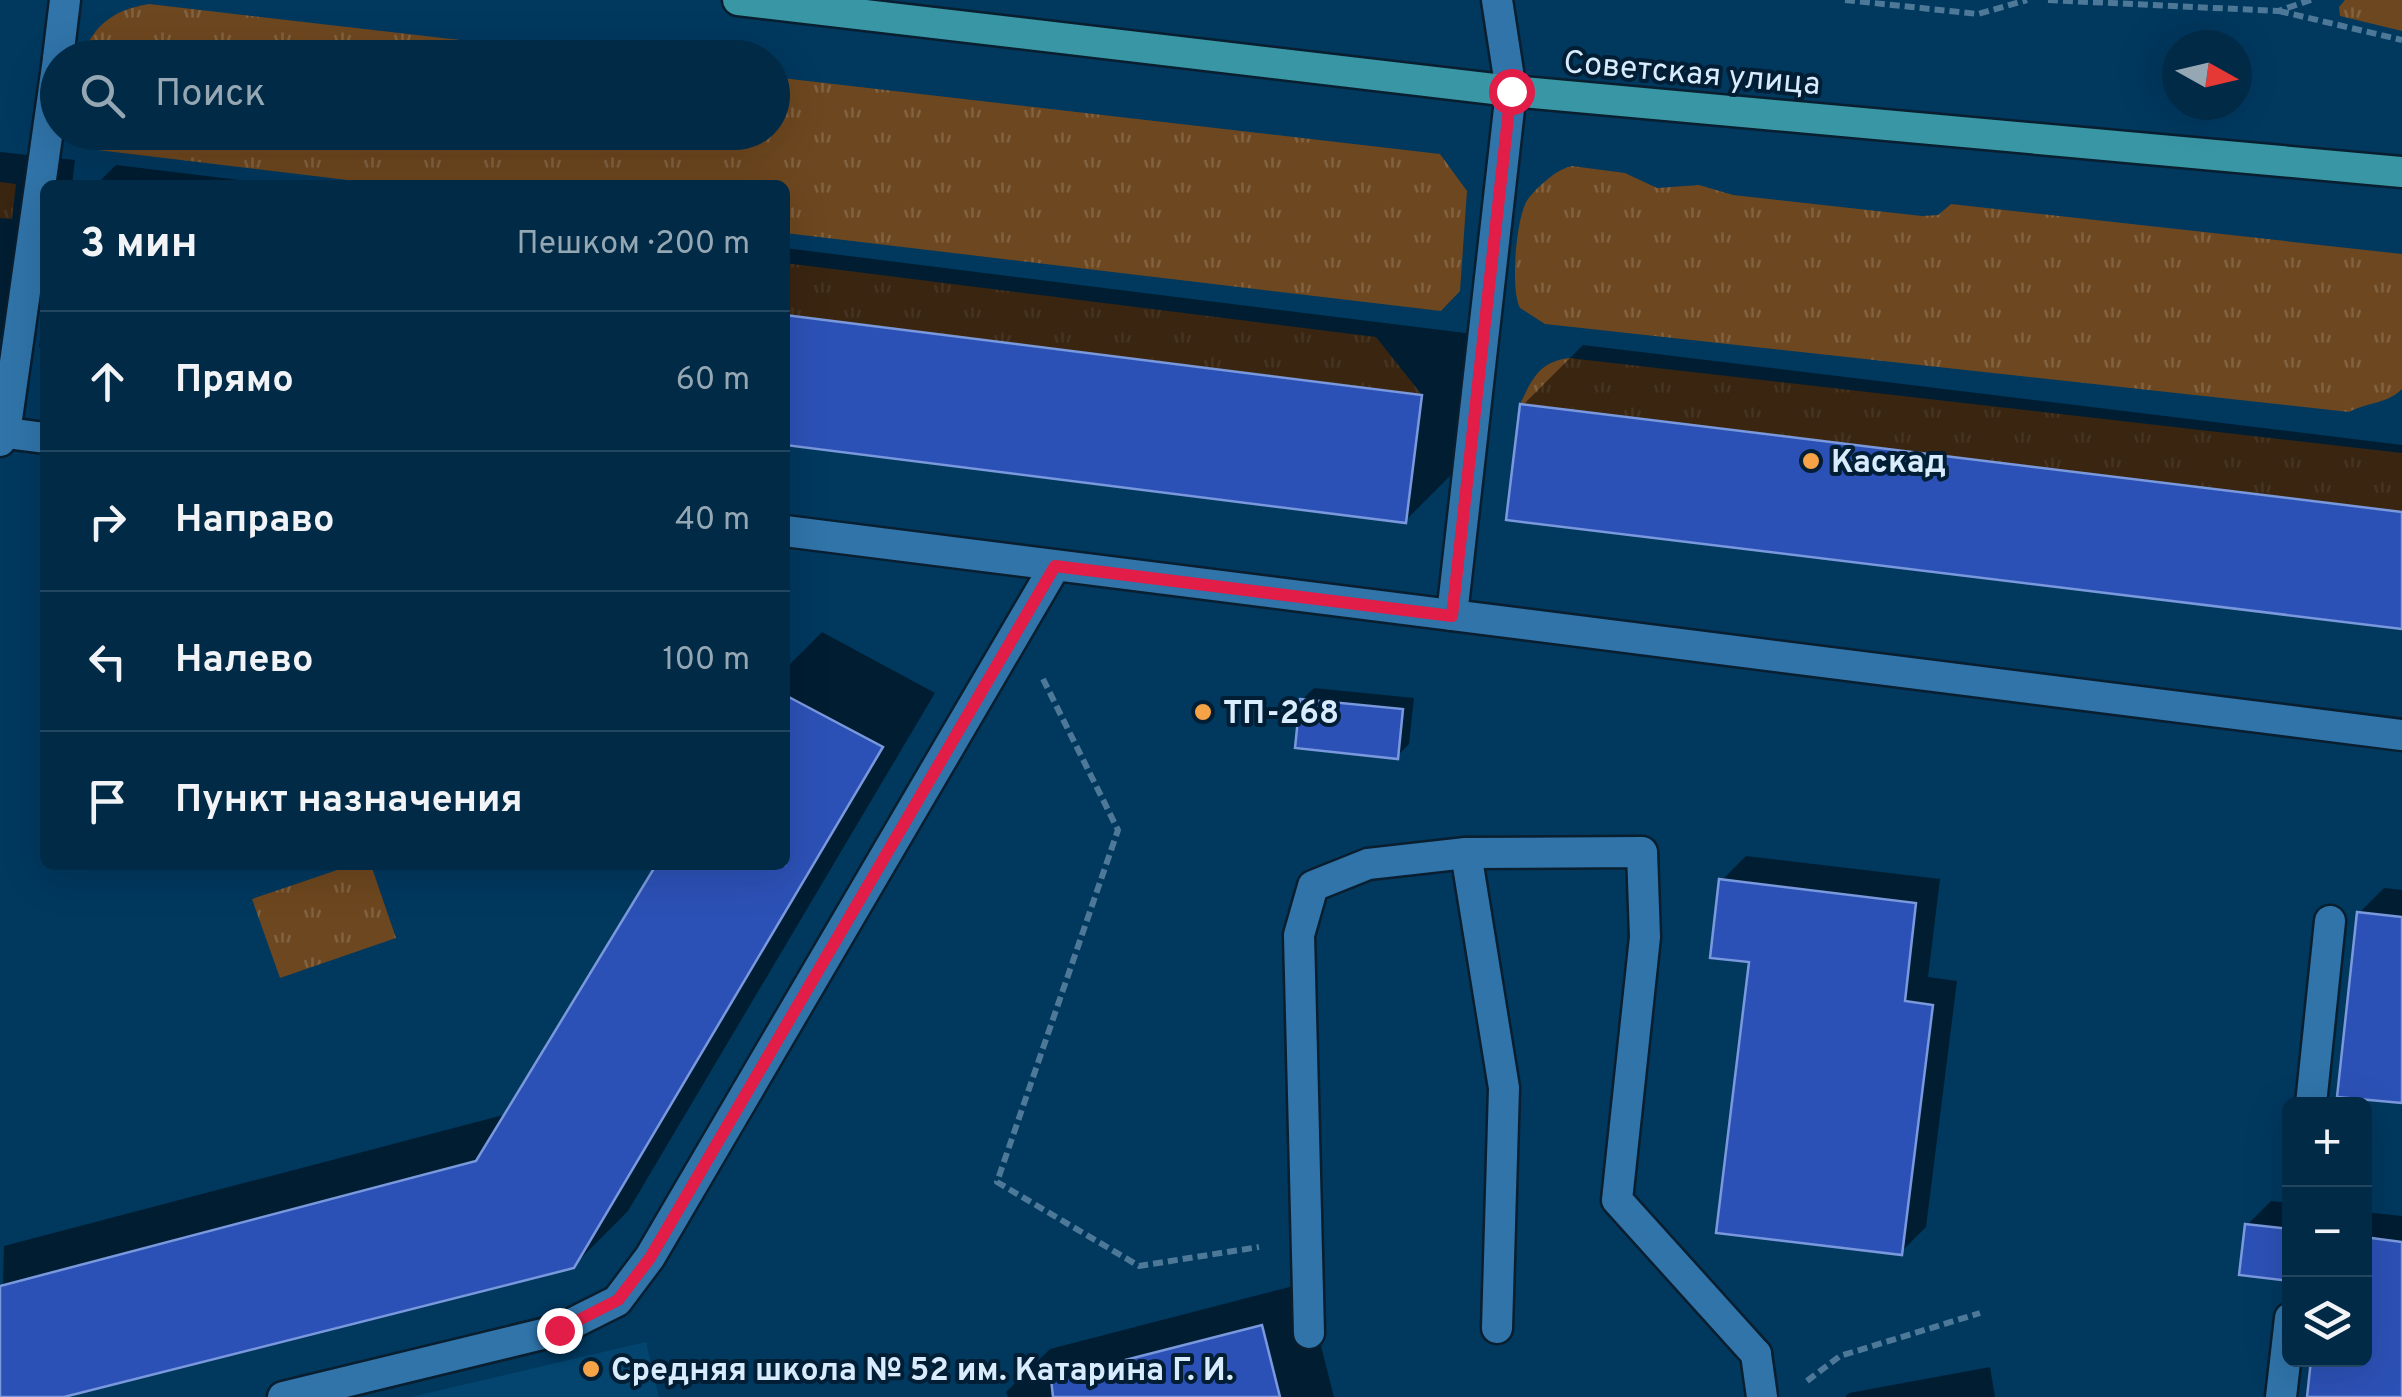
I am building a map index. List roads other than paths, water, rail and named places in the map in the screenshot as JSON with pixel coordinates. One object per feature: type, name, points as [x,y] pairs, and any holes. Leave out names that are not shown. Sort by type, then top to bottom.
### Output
[{"type":"main road","name":"Советская улица","points":[[738,0],[1511,91],[2402,172]]},
{"type":"street","points":[[60,40],[66,0]]},
{"type":"street","points":[[1452,616],[1511,91],[1497,0]]},
{"type":"street","points":[[40,438],[2,435],[44,150]]},
{"type":"street","points":[[790,533],[2402,735]]},
{"type":"street","points":[[283,1397],[559,1330],[618,1300],[650,1258],[1055,566]]},
{"type":"street","points":[[1466,852],[1504,1088],[1497,1328]]},
{"type":"street","points":[[1309,1332],[1300,935],[1313,886],[1368,864],[1466,852],[1642,852],[1645,937],[1618,1200],[1756,1354],[1762,1397]]},
{"type":"street","points":[[2312,1097],[2330,921]]},
{"type":"street","points":[[2282,1397],[2285,1367]]},
{"type":"place","name":"Каскад","points":[[1811,461]]},
{"type":"place","name":"ТП-268","points":[[1203,712]]},
{"type":"place","name":"Средняя школа № 52 им. Катарина Г. И.","points":[[591,1369]]}]
